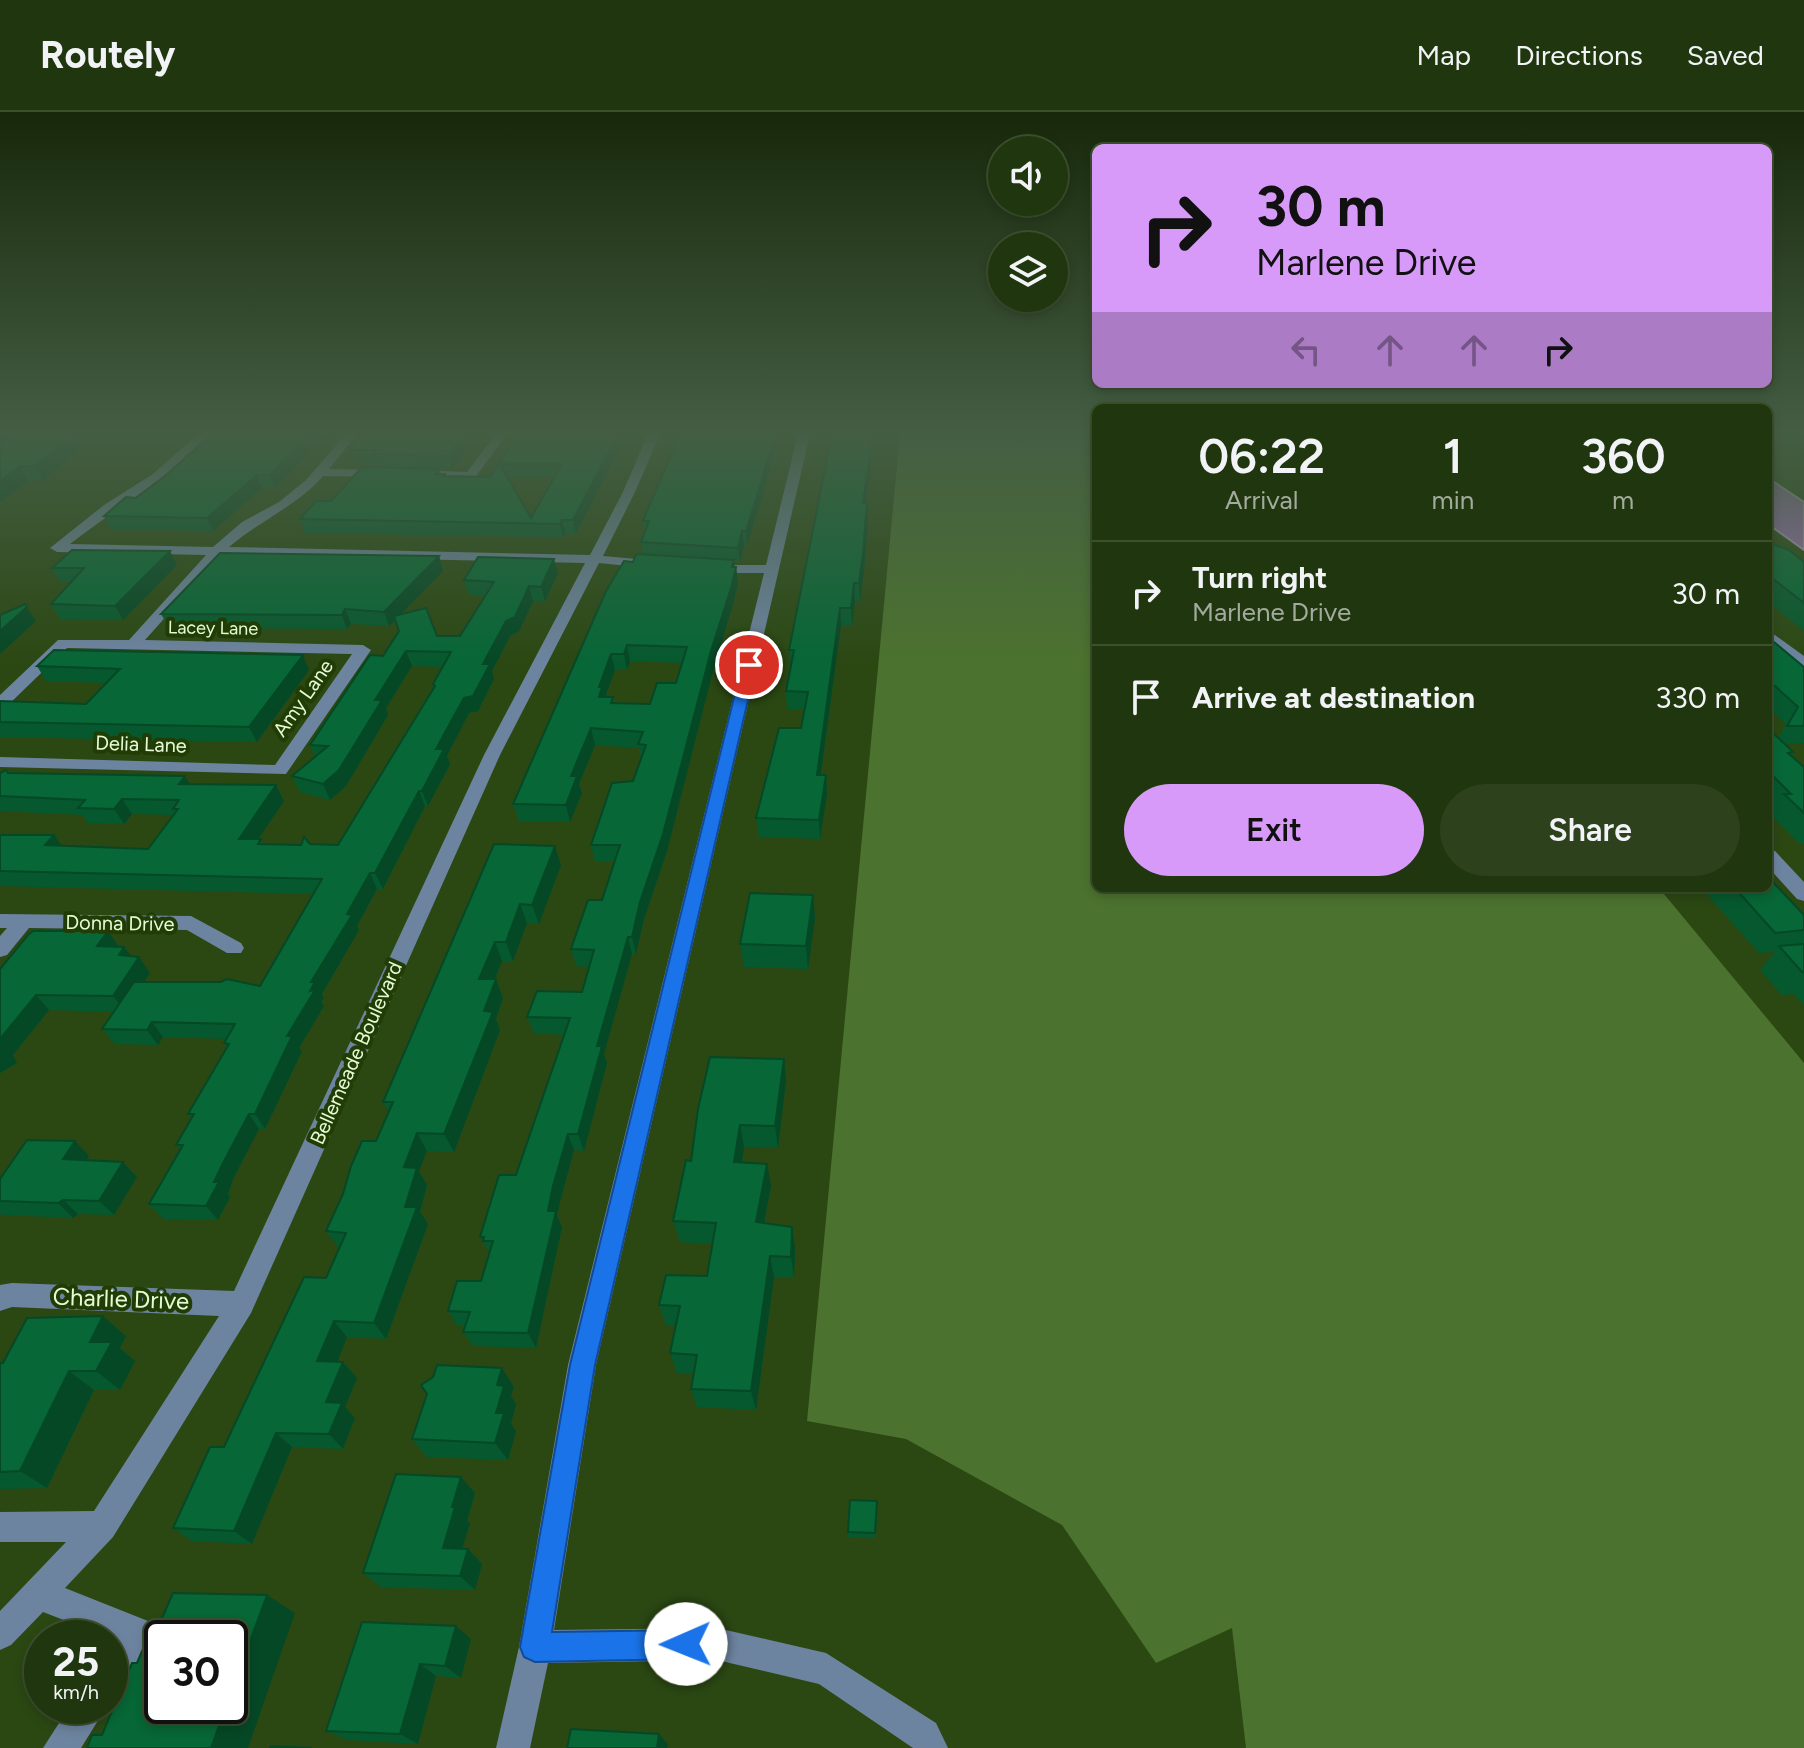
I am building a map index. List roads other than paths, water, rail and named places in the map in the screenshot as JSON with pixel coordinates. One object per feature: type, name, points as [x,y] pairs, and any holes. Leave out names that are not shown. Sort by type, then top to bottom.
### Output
[{"type":"street","points":[[105,510],[57,548],[595,559],[668,565]]},
{"type":"street","points":[[132,646],[218,550],[247,525],[273,510]]},
{"type":"street","name":"Bellemeade Boulevard","points":[[0,1634],[102,1526],[242,1304],[492,755],[620,510]]},
{"type":"street","points":[[513,1748],[535,1647],[582,1365],[786,510]]},
{"type":"street","points":[[696,568],[772,569]]},
{"type":"street","points":[[1772,637],[1804,664]]},
{"type":"street","name":"Lacey Lane","points":[[0,704],[63,643],[363,650]]},
{"type":"street","name":"Amy Lane","points":[[280,770],[363,650]]},
{"type":"street","name":"Delia Lane","points":[[0,762],[280,770]]},
{"type":"street","points":[[1772,859],[1804,894]]},
{"type":"street","name":"Donna Drive","points":[[0,921],[191,923],[234,948]]},
{"type":"street","points":[[0,950],[23,922]]},
{"type":"street","name":"Charlie Drive","points":[[0,1298],[12,1295],[242,1304]]},
{"type":"street","points":[[0,1527],[102,1526]]},
{"type":"street","points":[[38,1594],[106,1620]]},
{"type":"street","points":[[128,1629],[142,1634],[128,1654]]},
{"type":"street","points":[[535,1647],[717,1644],[826,1669],[924,1735],[931,1748]]},
{"type":"street","points":[[60,1748],[77,1724]]}]
